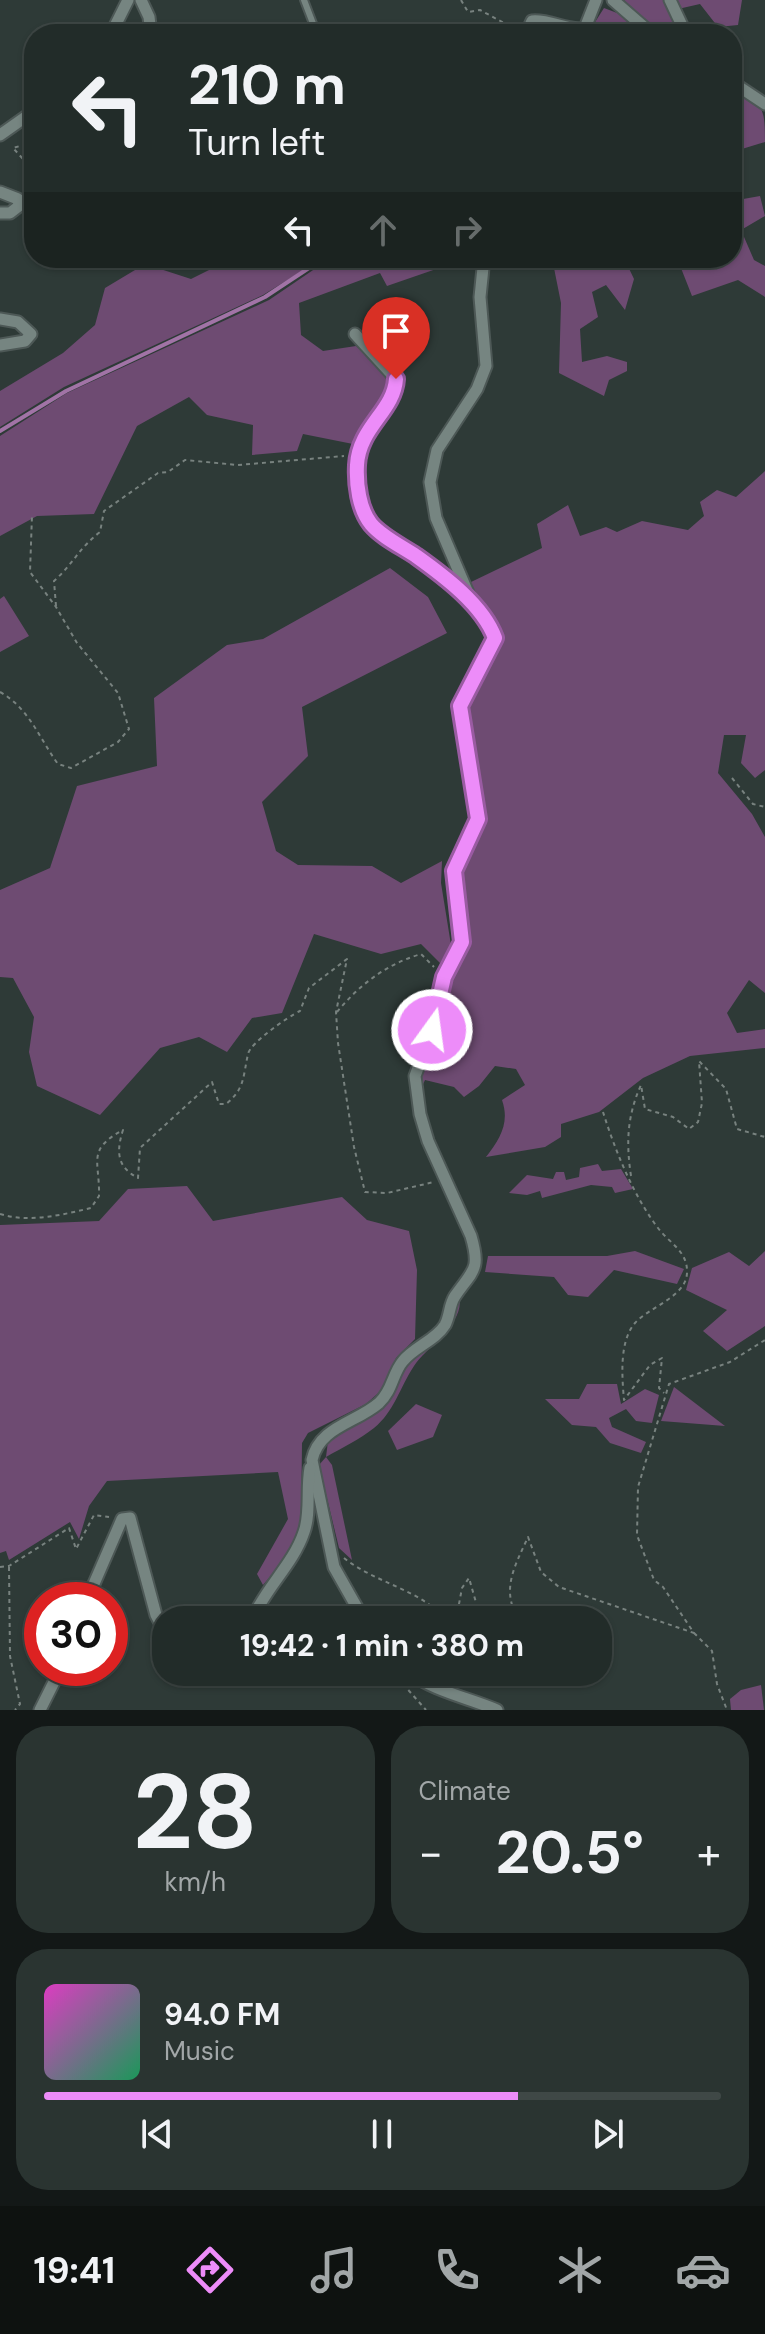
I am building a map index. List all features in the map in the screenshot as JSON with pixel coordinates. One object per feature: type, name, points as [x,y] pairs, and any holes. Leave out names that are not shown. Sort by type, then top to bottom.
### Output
[{"type":"street","points":[[116,24],[128,0]]},
{"type":"street","points":[[141,0],[150,24]]},
{"type":"street","points":[[587,24],[596,0]]},
{"type":"street","points":[[613,0],[641,24]]},
{"type":"street","points":[[670,0],[681,24]]},
{"type":"street","points":[[530,24],[545,19],[560,24]]},
{"type":"street","points":[[742,89],[765,104]]},
{"type":"street","points":[[0,135],[24,118]]},
{"type":"street","points":[[0,192],[18,199],[19,206],[10,213],[0,213]]},
{"type":"street","points":[[475,607],[436,518],[430,482],[431,463],[437,450],[470,401],[486,366],[480,297],[483,268]]},
{"type":"street","points":[[0,319],[18,322],[31,334],[25,341],[0,345]]},
{"type":"street","points":[[259,1606],[267,1589],[289,1562],[305,1531],[307,1486],[315,1446],[322,1438],[377,1405],[389,1393],[397,1369],[445,1325],[454,1297],[476,1268],[471,1236],[420,1114],[415,1076],[439,1005],[444,977],[462,942],[454,871],[478,819],[460,706],[495,638],[490,624],[475,607],[437,573],[371,523],[357,485],[358,456],[370,424],[395,394],[396,379],[355,334]]},
{"type":"street","points":[[312,1460],[342,1587],[355,1606]]},
{"type":"street","points":[[95,1582],[122,1519],[130,1518],[135,1525],[154,1606]]},
{"type":"street","points":[[40,1710],[52,1686]]},
{"type":"street","points":[[434,1686],[497,1710]]},
{"type":"lane","points":[[304,0],[313,24]]},
{"type":"path","points":[[461,0],[468,12],[480,10],[506,24]]},
{"type":"path","points":[[24,145],[13,148],[24,160]]},
{"type":"path","points":[[56,607],[54,581],[71,566],[79,548],[100,532],[104,511],[158,473],[168,472],[185,460],[238,465],[358,456]]},
{"type":"path","points":[[0,692],[15,700],[28,714],[58,764],[71,768],[118,742],[129,729],[118,693],[77,643],[30,572],[32,515]]},
{"type":"path","points":[[732,778],[753,804],[765,807]]},
{"type":"path","points":[[336,1012],[352,994],[398,961],[421,954],[444,977]]},
{"type":"path","points":[[0,1214],[17,1219],[91,1208],[99,1196],[98,1150],[123,1130],[118,1147],[120,1158],[125,1171],[138,1178],[140,1148],[212,1082],[219,1104],[226,1104],[238,1095],[248,1051],[279,1021],[300,1011],[309,988],[347,959],[336,1012],[354,1147],[365,1192],[387,1193],[447,1180]]},
{"type":"path","points":[[632,1181],[627,1140],[632,1105],[641,1085],[645,1109],[673,1117],[689,1129],[698,1122],[702,1103],[699,1061],[726,1089],[737,1129],[752,1136],[765,1137],[765,1134]]},
{"type":"path","points":[[603,1112],[632,1181],[658,1228],[681,1250],[687,1273],[682,1287],[634,1324],[622,1363],[624,1400],[650,1365],[662,1358],[659,1388],[665,1394]]},
{"type":"path","points":[[727,1710],[717,1684],[712,1651],[694,1633],[663,1587],[654,1580],[637,1535],[638,1487],[669,1384],[730,1362],[765,1340]]},
{"type":"path","points":[[0,1567],[9,1566],[69,1528],[76,1549],[94,1515],[122,1519]]},
{"type":"path","points":[[511,1606],[510,1576],[528,1537],[541,1572],[559,1587],[694,1633]]},
{"type":"path","points":[[331,1547],[365,1574],[432,1606]]},
{"type":"path","points":[[9,1566],[10,1656],[20,1704],[15,1710]]},
{"type":"path","points":[[459,1606],[462,1588],[469,1578],[477,1606]]},
{"type":"path","points":[[406,1686],[426,1710]]},
{"type":"shaded area","points":[[624,0],[665,0],[677,24],[649,24]]},
{"type":"shaded area","points":[[675,0],[742,0],[738,24],[716,24],[700,4],[678,9]]},
{"type":"shaded area","points":[[604,8],[625,16],[634,24],[594,24]]},
{"type":"shaded area","points":[[742,93],[756,102],[763,113],[765,142],[742,149]]},
{"type":"shaded area","points":[[760,196],[765,216],[742,229],[742,199]]},
{"type":"shaded area","points":[[742,232],[754,260],[765,266],[765,297],[738,280],[692,296],[681,268],[742,268]]},
{"type":"shaded area","points":[[138,268],[157,268],[191,279],[213,268],[307,268],[263,295],[64,387],[0,427],[0,391],[63,353],[95,325],[105,288]]},
{"type":"shaded area","points":[[316,268],[439,268],[387,286],[380,273],[299,303],[301,335],[323,351],[356,346],[384,370],[391,382],[353,444],[303,434],[297,451],[252,455],[253,425],[207,415],[189,397],[137,426],[94,514],[37,516],[0,536],[0,436],[67,393],[269,300]]},
{"type":"shaded area","points":[[554,268],[629,268],[634,279],[625,310],[606,285],[592,292],[598,317],[580,329],[582,362],[607,356],[627,362],[627,371],[609,380],[604,396],[559,373],[561,303]]},
{"type":"shaded area","points":[[765,471],[765,770],[755,778],[741,763],[746,735],[724,735],[718,773],[752,814],[765,837],[765,993],[749,980],[727,1013],[737,1033],[765,1029],[765,1048],[690,1056],[643,1078],[599,1112],[561,1124],[561,1137],[545,1147],[486,1157],[496,1144],[504,1123],[502,1100],[525,1085],[516,1069],[495,1066],[479,1086],[464,1097],[454,1087],[425,1080],[419,1093],[420,1072],[448,977],[458,960],[458,871],[481,818],[473,752],[463,706],[500,635],[471,582],[542,548],[537,524],[568,505],[580,536],[606,527],[617,532],[642,521],[688,530],[704,516],[700,502],[717,490],[736,497]]},
{"type":"shaded area","points":[[390,568],[428,597],[447,633],[302,707],[308,756],[262,802],[276,851],[298,865],[372,866],[401,883],[442,861],[441,883],[451,945],[440,963],[421,944],[381,954],[314,934],[282,1013],[252,1018],[227,1052],[199,1037],[160,1048],[100,1115],[37,1086],[29,1052],[34,1017],[13,978],[0,977],[0,890],[50,868],[77,786],[157,766],[154,698],[227,645],[263,639]]},
{"type":"shaded area","points":[[4,596],[29,636],[0,652],[0,599]]},
{"type":"shaded area","points":[[598,1164],[602,1171],[621,1169],[633,1189],[615,1193],[612,1187],[591,1185],[542,1198],[540,1191],[527,1195],[509,1193],[527,1175],[553,1179],[556,1172],[564,1172],[566,1180],[579,1177],[580,1168]]},
{"type":"shaded area","points":[[187,1186],[213,1221],[342,1197],[367,1220],[409,1231],[417,1270],[415,1339],[396,1358],[384,1388],[366,1404],[308,1433],[302,1443],[301,1528],[285,1559],[263,1585],[257,1574],[288,1519],[278,1472],[107,1481],[89,1506],[79,1539],[70,1522],[9,1560],[6,1551],[0,1553],[0,1225],[99,1221],[128,1189]]},
{"type":"shaded area","points":[[635,1251],[684,1269],[677,1284],[614,1270],[588,1297],[568,1295],[554,1277],[485,1272],[488,1256],[607,1256]]},
{"type":"shaded area","points":[[765,1251],[765,1326],[727,1351],[703,1331],[727,1310],[686,1290],[692,1268],[729,1252],[749,1266]]},
{"type":"shaded area","points":[[459,1296],[457,1316],[414,1366],[381,1422],[326,1457],[328,1441],[358,1422],[402,1369],[447,1325]]},
{"type":"shaded area","points":[[587,1384],[617,1384],[621,1404],[645,1389],[659,1395],[652,1423],[636,1421],[626,1409],[609,1418],[612,1427],[646,1442],[641,1453],[610,1443],[596,1427],[572,1425],[545,1399],[579,1399]]},
{"type":"shaded area","points":[[674,1387],[725,1426],[661,1421]]},
{"type":"shaded area","points":[[416,1404],[442,1415],[433,1437],[397,1450],[388,1431]]},
{"type":"shaded area","points":[[326,1457],[332,1465],[352,1560],[339,1548],[319,1465]]},
{"type":"shaded area","points":[[761,1685],[764,1710],[731,1710],[730,1699],[741,1690]]},
{"type":"waterway","points":[[0,431],[66,391],[265,297],[309,268]]},
{"type":"route","points":[[396,379],[395,394],[370,424],[359,446],[357,485],[362,507],[371,523],[385,536],[416,556],[475,607],[490,624],[495,638],[460,706],[470,753],[470,777],[478,819],[454,871],[462,942],[444,977],[432,1030]]}]
